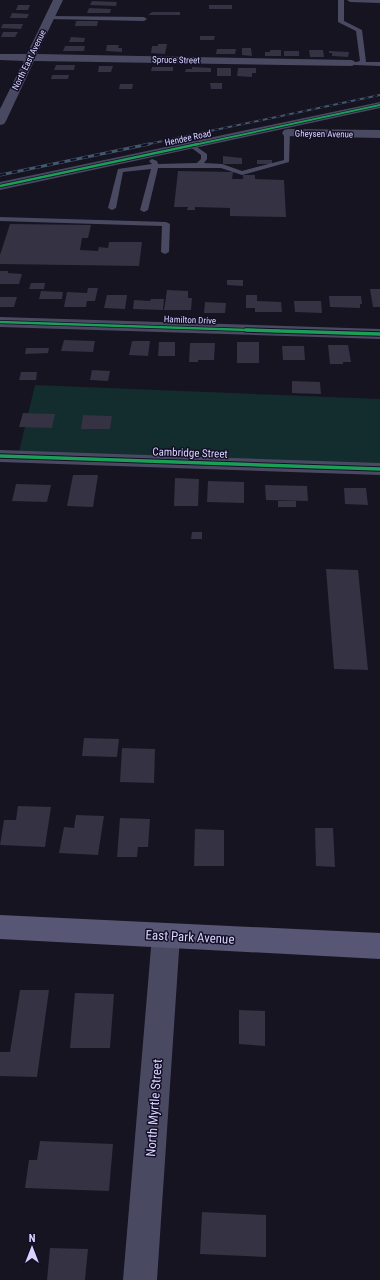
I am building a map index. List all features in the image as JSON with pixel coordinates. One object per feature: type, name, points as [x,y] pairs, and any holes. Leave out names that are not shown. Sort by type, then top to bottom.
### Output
[{"type":"main road","name":"East Park Avenue","points":[[0,927],[380,946]]},
{"type":"street","name":"North East Avenue","points":[[0,121],[58,0]]},
{"type":"street","name":"Spruce Street","points":[[0,57],[352,63]]},
{"type":"street","name":"Hendee Road","points":[[0,186],[380,104]]},
{"type":"street","name":"Gheysen Avenue","points":[[268,129],[287,133],[380,134]]},
{"type":"street","name":"Hamilton Drive","points":[[0,322],[380,334]]},
{"type":"street","name":"Cambridge Street","points":[[0,456],[380,470]]},
{"type":"street","name":"North Myrtle Street","points":[[140,1280],[166,936]]},
{"type":"lane","points":[[341,0],[341,22],[359,30],[363,63]]},
{"type":"lane","points":[[350,0],[380,1]]},
{"type":"lane","points":[[50,17],[144,19]]},
{"type":"lane","points":[[352,63],[380,64]]},
{"type":"lane","points":[[112,208],[120,170],[155,166],[199,165],[222,166],[242,173],[287,161],[287,133]]},
{"type":"lane","points":[[191,145],[204,154],[204,159],[199,165]]},
{"type":"lane","points":[[144,210],[155,166],[155,162],[145,155]]},
{"type":"lane","points":[[0,219],[166,224],[165,252]]},
{"type":"green space","points":[[35,385],[380,399],[380,469],[18,456]]},
{"type":"building","points":[[92,1],[117,2],[116,6],[90,5]]},
{"type":"building","points":[[18,5],[30,5],[28,10],[16,10]]},
{"type":"building","points":[[209,5],[232,5],[232,9],[209,9]]},
{"type":"building","points":[[89,8],[111,9],[110,13],[87,13]]},
{"type":"building","points":[[152,12],[180,12],[180,15],[148,15]]},
{"type":"building","points":[[12,13],[29,14],[27,18],[10,18]]},
{"type":"building","points":[[76,21],[98,21],[97,26],[75,26]]},
{"type":"building","points":[[3,24],[23,24],[21,29],[1,28]]},
{"type":"building","points":[[3,32],[18,32],[15,37],[1,37]]},
{"type":"building","points":[[200,36],[215,36],[214,40],[200,40]]},
{"type":"building","points":[[71,37],[85,38],[84,42],[69,42]]},
{"type":"building","points":[[158,44],[167,44],[165,54],[151,53],[152,46],[158,46]]},
{"type":"building","points":[[107,45],[119,45],[118,48],[122,48],[122,52],[106,51]]},
{"type":"building","points":[[65,46],[85,46],[84,51],[63,51]]},
{"type":"building","points":[[242,48],[251,48],[252,56],[242,55]]},
{"type":"building","points":[[217,49],[236,49],[235,54],[216,54]]},
{"type":"building","points":[[270,50],[281,50],[281,56],[265,56],[265,52],[270,52]]},
{"type":"building","points":[[309,50],[323,50],[324,57],[310,57]]},
{"type":"building","points":[[284,51],[299,51],[299,56],[284,56]]},
{"type":"building","points":[[329,51],[349,52],[348,57],[332,56],[332,53],[329,53]]},
{"type":"building","points":[[56,65],[75,65],[74,70],[54,70]]},
{"type":"building","points":[[99,66],[113,66],[111,72],[98,72]]},
{"type":"building","points":[[152,67],[173,67],[173,71],[151,71]]},
{"type":"building","points":[[192,67],[211,68],[211,72],[185,72],[186,69],[192,69]]},
{"type":"building","points":[[217,68],[231,68],[231,76],[217,76]]},
{"type":"building","points":[[238,68],[256,68],[256,73],[252,73],[252,77],[237,76]]},
{"type":"building","points":[[52,75],[69,75],[68,79],[51,79]]},
{"type":"building","points":[[210,83],[222,83],[222,89],[211,89]]},
{"type":"building","points":[[120,84],[133,84],[132,89],[119,89]]},
{"type":"building","points":[[223,156],[242,158],[242,164],[223,164]]},
{"type":"building","points":[[257,160],[272,160],[272,164],[257,164]]},
{"type":"building","points":[[178,171],[233,172],[232,179],[243,179],[243,175],[255,175],[255,179],[284,180],[286,217],[230,216],[230,208],[195,207],[195,210],[187,210],[188,207],[174,207]]},
{"type":"building","points":[[10,224],[91,225],[88,238],[82,238],[80,250],[98,251],[99,247],[108,248],[109,242],[142,242],[139,266],[0,264],[0,255]]},
{"type":"building","points":[[0,271],[22,274],[19,284],[0,284]]},
{"type":"building","points":[[227,280],[243,280],[243,286],[227,285]]},
{"type":"building","points":[[31,283],[45,283],[44,289],[29,289]]},
{"type":"building","points":[[88,288],[98,288],[95,301],[87,301],[86,307],[64,307],[67,292],[87,293]]},
{"type":"building","points":[[370,289],[380,289],[380,307],[373,307]]},
{"type":"building","points":[[167,290],[188,291],[188,298],[192,298],[191,310],[164,310]]},
{"type":"building","points":[[41,291],[63,292],[62,299],[39,299]]},
{"type":"building","points":[[107,295],[127,295],[125,309],[104,308]]},
{"type":"building","points":[[246,295],[257,295],[257,301],[281,302],[282,312],[255,312],[255,308],[246,308]]},
{"type":"building","points":[[329,296],[361,296],[362,304],[360,304],[360,308],[330,307]]},
{"type":"building","points":[[0,297],[17,297],[14,307],[0,307]]},
{"type":"building","points":[[151,299],[164,299],[163,310],[133,309],[134,300],[150,301]]},
{"type":"building","points":[[294,301],[321,301],[322,313],[295,312]]},
{"type":"building","points":[[205,302],[226,303],[225,313],[204,313]]},
{"type":"building","points":[[64,340],[95,341],[93,352],[61,351]]},
{"type":"building","points":[[132,341],[150,341],[148,356],[129,355]]},
{"type":"building","points":[[159,342],[175,342],[175,356],[158,356]]},
{"type":"building","points":[[237,342],[259,342],[259,363],[237,363]]},
{"type":"building","points":[[190,343],[215,343],[214,360],[198,360],[198,362],[189,362]]},
{"type":"building","points":[[328,345],[348,345],[351,362],[343,362],[343,364],[330,364]]},
{"type":"building","points":[[282,346],[304,346],[305,360],[283,360]]},
{"type":"building","points":[[26,348],[49,348],[48,353],[25,354]]},
{"type":"building","points":[[92,370],[110,371],[108,381],[90,380]]},
{"type":"building","points":[[21,372],[37,372],[36,380],[19,380]]},
{"type":"building","points":[[292,381],[320,382],[321,394],[292,393]]},
{"type":"building","points":[[23,413],[55,414],[52,428],[19,427]]},
{"type":"building","points":[[83,415],[112,416],[110,429],[81,429]]},
{"type":"building","points":[[73,475],[98,475],[93,507],[67,506]]},
{"type":"building","points":[[175,478],[199,479],[198,506],[174,506]]},
{"type":"building","points":[[208,481],[244,482],[244,503],[207,502]]},
{"type":"building","points":[[16,484],[51,485],[47,502],[12,501]]},
{"type":"building","points":[[265,485],[307,486],[308,501],[266,500]]},
{"type":"building","points":[[344,488],[366,488],[368,505],[345,504]]},
{"type":"building","points":[[278,501],[296,501],[296,507],[278,507]]},
{"type":"building","points":[[192,532],[202,532],[202,539],[191,539]]},
{"type":"building","points":[[326,569],[358,570],[368,670],[334,669]]},
{"type":"building","points":[[84,738],[119,739],[117,757],[82,756]]},
{"type":"building","points":[[122,748],[155,749],[154,783],[120,782]]},
{"type":"building","points":[[18,806],[51,807],[45,847],[0,845],[4,820],[16,820]]},
{"type":"building","points":[[76,815],[104,816],[98,855],[59,853],[64,827],[74,828]]},
{"type":"building","points":[[120,818],[150,819],[148,847],[138,847],[137,857],[117,857]]},
{"type":"building","points":[[315,828],[333,828],[335,867],[316,866]]},
{"type":"building","points":[[195,829],[224,830],[224,866],[194,866]]},
{"type":"building","points":[[20,990],[49,990],[37,1077],[0,1076],[0,1052],[10,1052]]},
{"type":"building","points":[[75,993],[114,994],[110,1048],[70,1048]]},
{"type":"building","points":[[239,1010],[265,1011],[265,1046],[239,1044]]},
{"type":"building","points":[[40,1141],[113,1144],[109,1191],[25,1188],[29,1160],[37,1160]]},
{"type":"building","points":[[202,1212],[266,1215],[266,1257],[200,1254]]},
{"type":"building","points":[[50,1248],[88,1249],[85,1280],[47,1280]]},
{"type":"railway","points":[[144,145],[380,95]]},
{"type":"railway","points":[[0,175],[149,144]]},
{"type":"cycle path","points":[[0,186],[380,105]]},
{"type":"cycle path","points":[[0,322],[380,334]]},
{"type":"cycle path","points":[[0,456],[380,469]]}]
